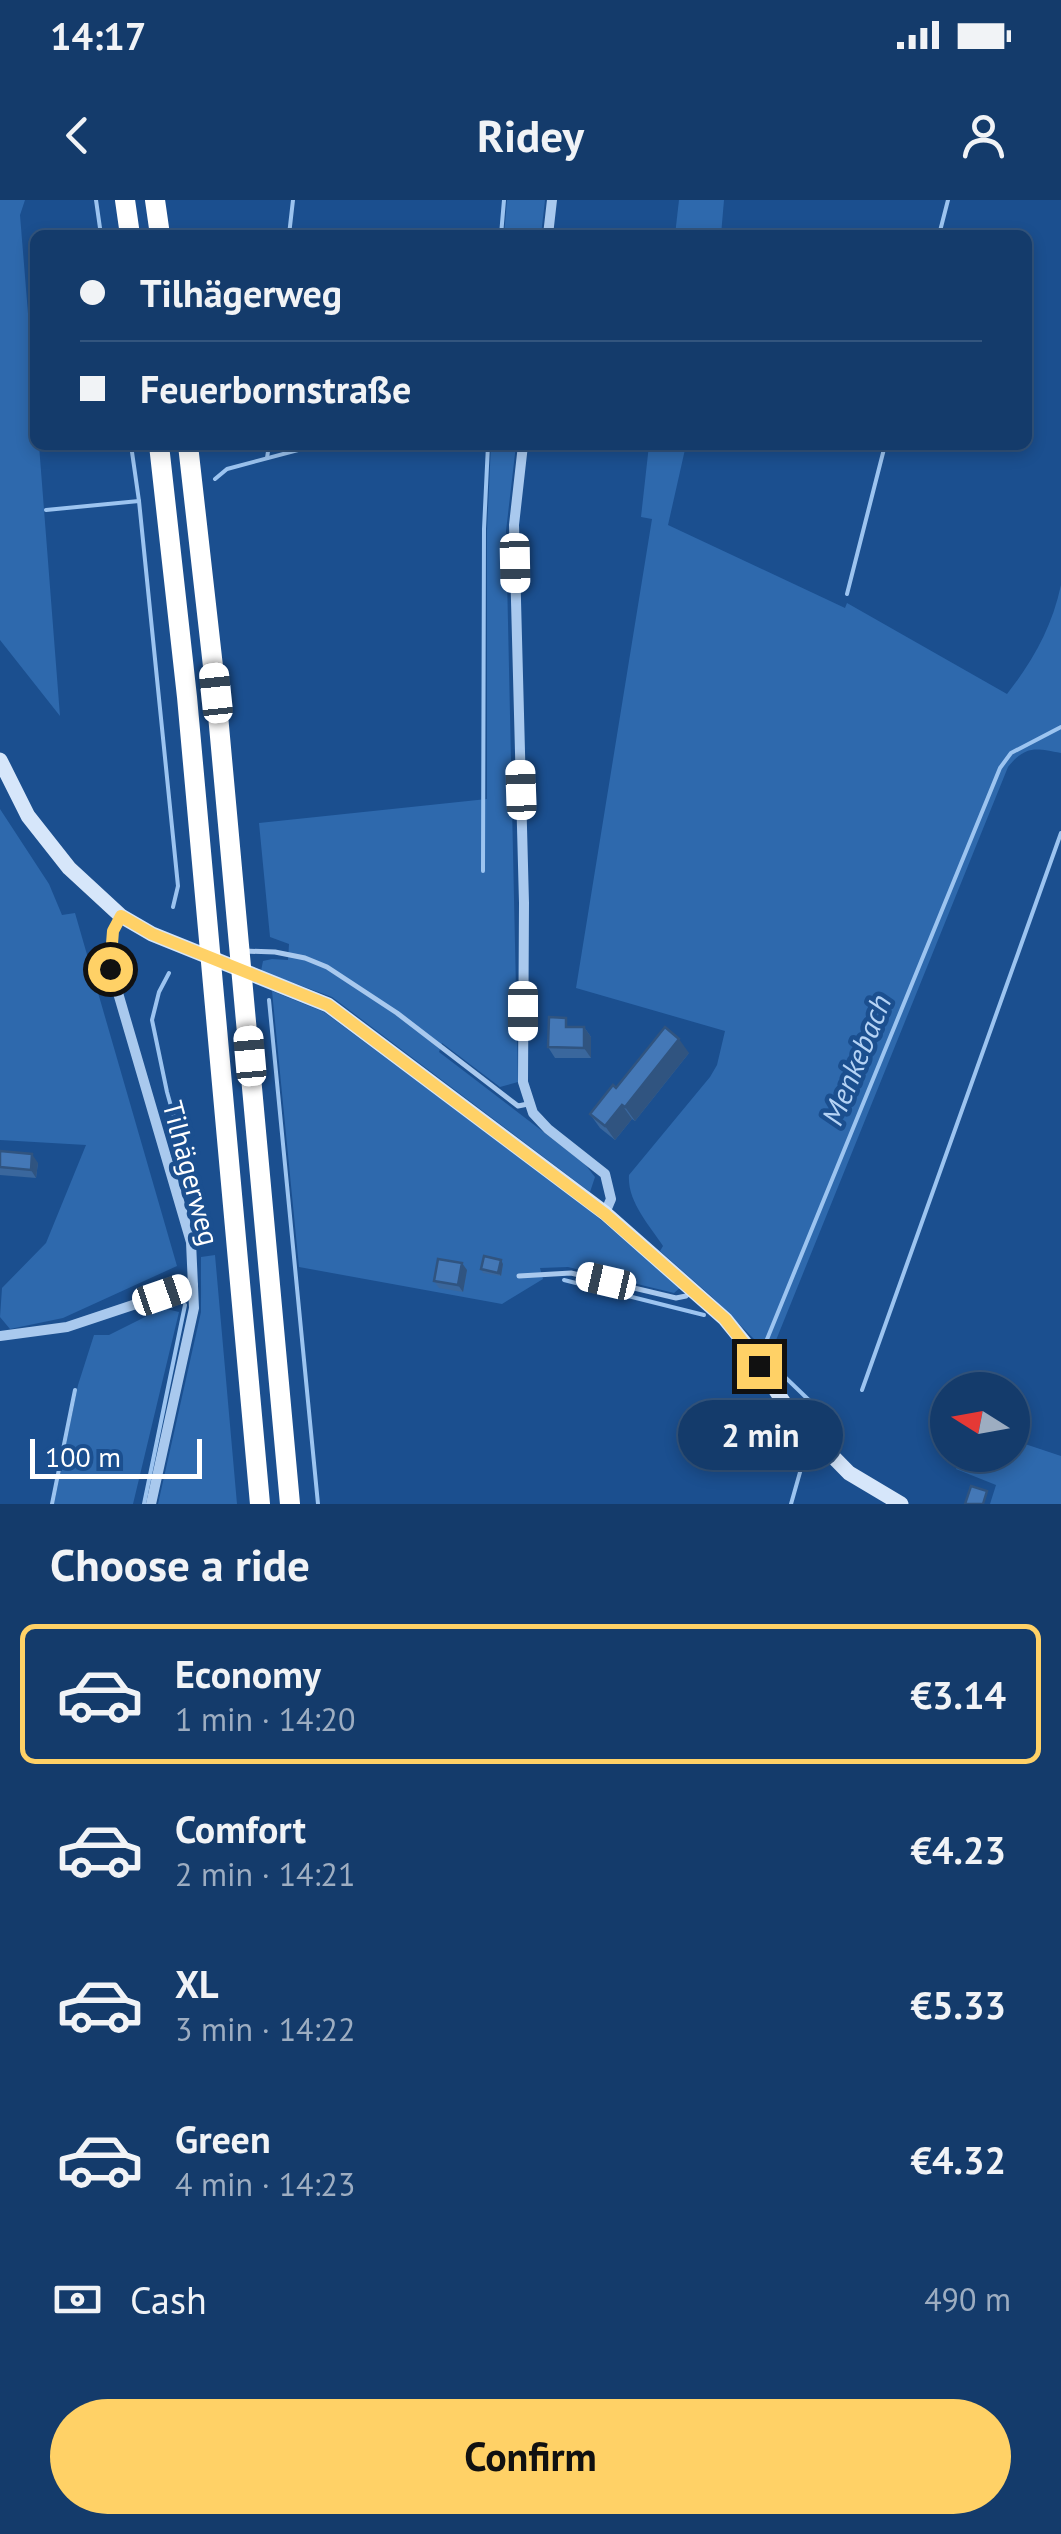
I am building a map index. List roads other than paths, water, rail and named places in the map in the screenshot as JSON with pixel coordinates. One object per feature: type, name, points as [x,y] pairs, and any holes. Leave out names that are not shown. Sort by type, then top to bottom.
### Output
[{"type":"highway","points":[[126,200],[129,230]]},
{"type":"highway","points":[[155,200],[159,230]]},
{"type":"highway","points":[[160,450],[187,698],[260,1504]]},
{"type":"highway","points":[[189,450],[210,634],[290,1504]]},
{"type":"street","points":[[549,230],[552,200]]},
{"type":"street","points":[[523,450],[514,525],[523,884],[523,1082],[533,1114],[605,1174],[611,1199],[605,1214]]},
{"type":"street","points":[[0,760],[28,816],[69,868],[121,916],[169,941],[328,1005],[605,1214],[693,1289],[725,1319],[815,1440],[849,1473],[901,1504]]},
{"type":"street","name":"Tilhägerweg","points":[[121,916],[113,931],[110,969],[191,1242],[194,1308],[152,1504]]},
{"type":"street","points":[[0,1336],[67,1327],[193,1284]]},
{"type":"lane","points":[[240,951],[275,952],[327,967],[396,1013],[518,1106],[528,1104]]},
{"type":"lane","points":[[519,1276],[571,1273],[676,1298],[693,1289]]},
{"type":"waterway","points":[[96,200],[100,230]]},
{"type":"waterway","points":[[290,230],[293,200]]},
{"type":"waterway","points":[[501,230],[504,200]]},
{"type":"waterway","points":[[940,230],[948,200]]},
{"type":"waterway","points":[[132,450],[178,886],[173,907]]},
{"type":"waterway","points":[[267,458],[268,450]]},
{"type":"waterway","points":[[215,479],[227,469],[298,450]]},
{"type":"waterway","points":[[483,871],[488,450]]},
{"type":"waterway","points":[[847,594],[884,450]]},
{"type":"waterway","points":[[46,510],[139,501]]},
{"type":"waterway","name":"Menkebach","points":[[815,1425],[813,1404],[763,1356],[763,1349],[1000,768],[1011,753],[1061,727]]},
{"type":"waterway","points":[[862,1390],[1061,833]]},
{"type":"waterway","points":[[169,973],[152,1020],[167,1092],[209,1242]]},
{"type":"waterway","points":[[269,1000],[318,1504]]},
{"type":"waterway","points":[[564,1280],[704,1315]]},
{"type":"waterway","points":[[144,1504],[185,1305]]},
{"type":"waterway","points":[[52,1504],[75,1390]]},
{"type":"waterway","name":"Menkebach","points":[[791,1504],[808,1444]]}]
